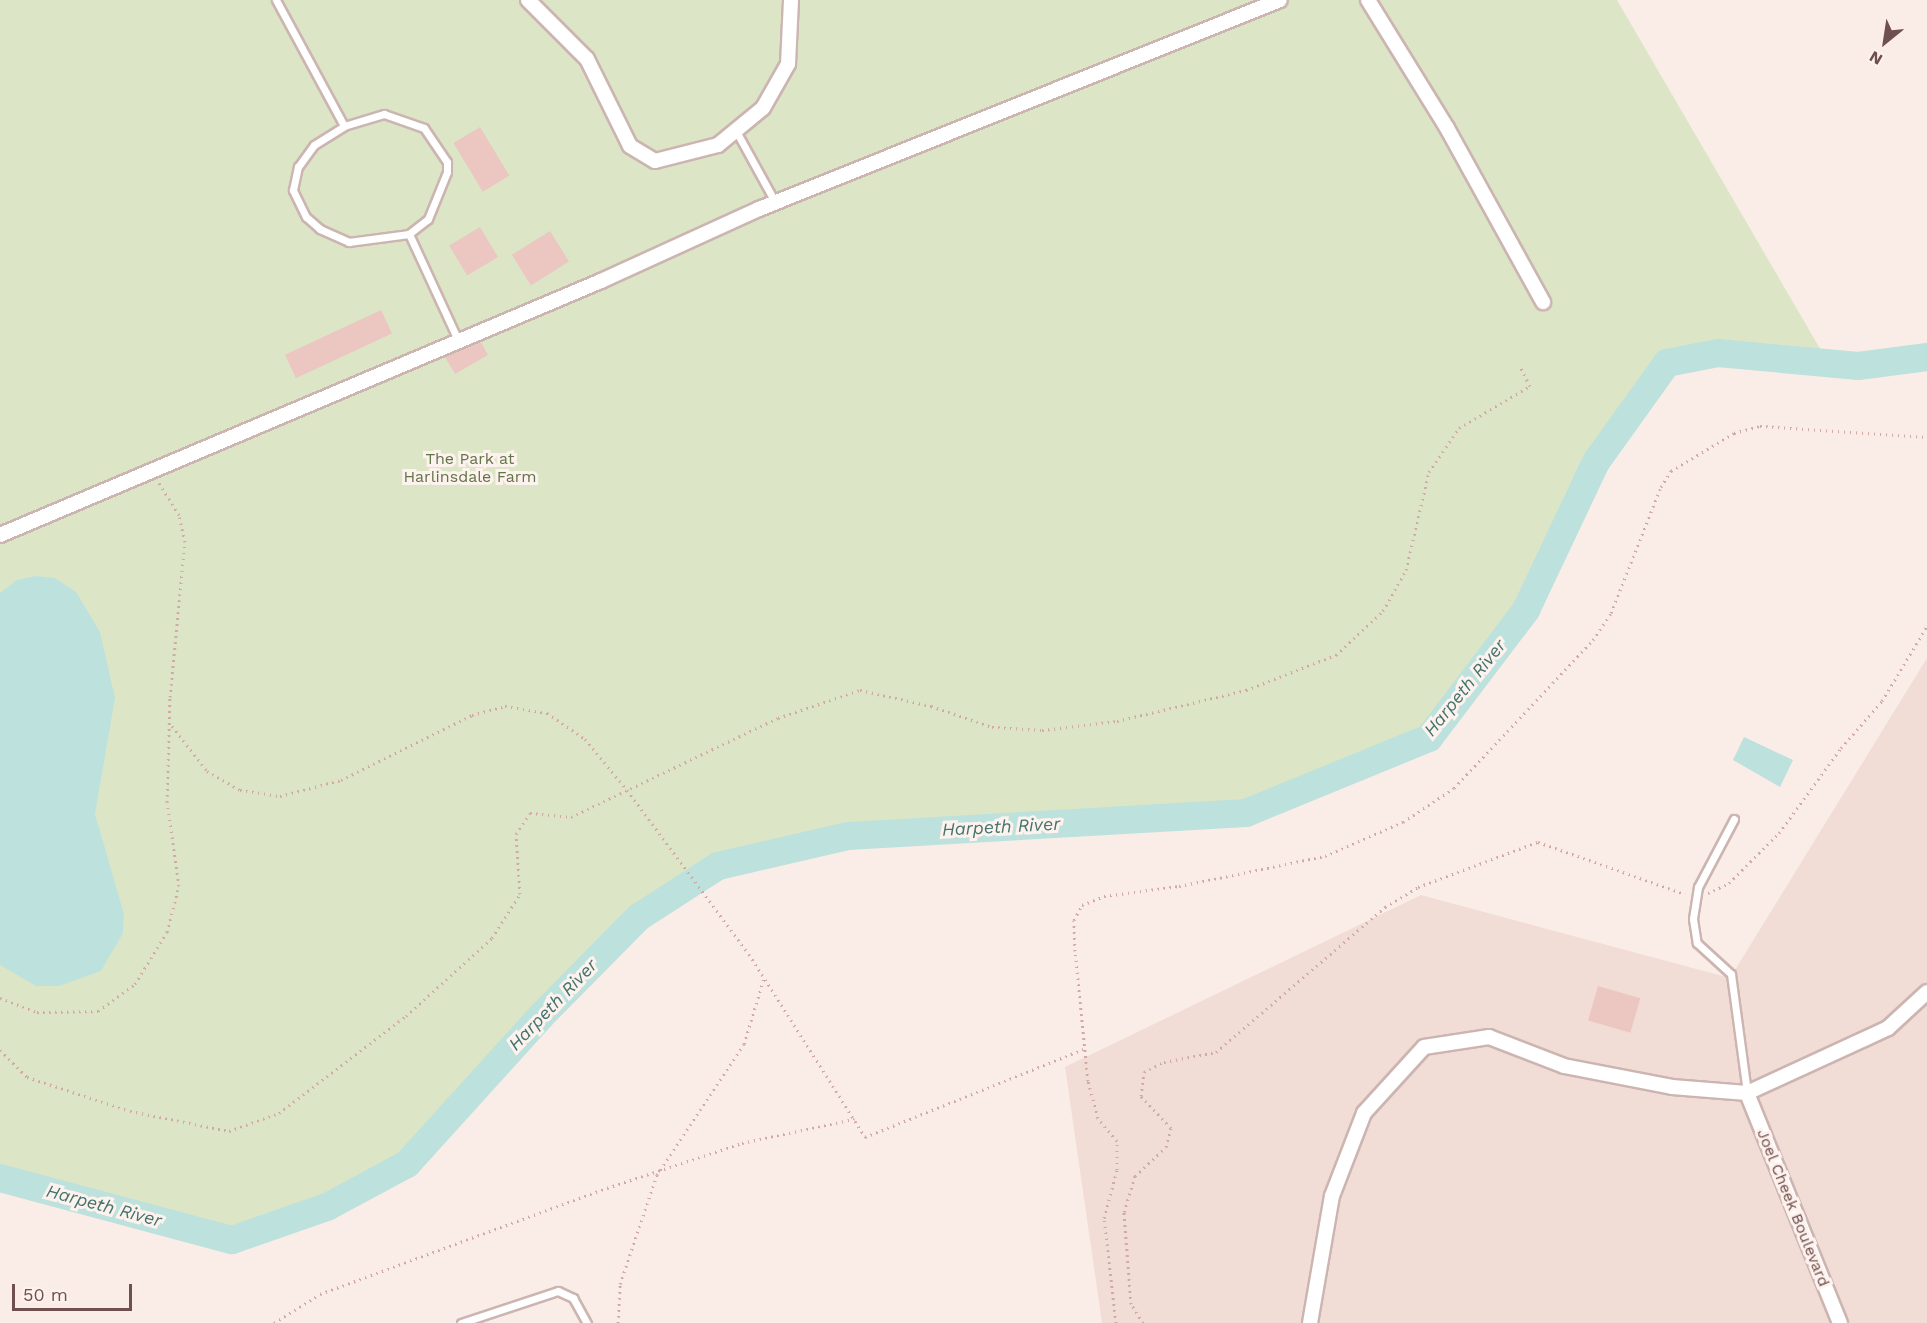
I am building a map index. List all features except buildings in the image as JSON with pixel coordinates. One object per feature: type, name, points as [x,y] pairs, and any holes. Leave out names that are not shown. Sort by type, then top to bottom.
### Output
[{"type":"street","points":[[528,0],[587,59],[630,146],[656,161],[718,145],[763,108],[788,64],[791,0]]},
{"type":"street","points":[[0,535],[153,473],[775,202],[1280,0]]},
{"type":"street","points":[[1368,0],[1447,128],[1543,302]]},
{"type":"street","points":[[1310,1323],[1332,1196],[1364,1113],[1424,1047],[1489,1037],[1564,1066],[1672,1087],[1747,1093],[1888,1028],[1927,992]]},
{"type":"street","name":"Joel Cheek Boulevard","points":[[1747,1093],[1840,1323]]},
{"type":"lane","points":[[276,0],[344,126]]},
{"type":"lane","points":[[384,114],[396,116],[424,128],[447,162],[443,189],[428,219],[410,234],[349,242],[320,229],[297,202],[293,190],[298,167],[314,145],[344,126],[384,114]]},
{"type":"lane","points":[[736,132],[775,202]]},
{"type":"lane","points":[[410,234],[458,340]]},
{"type":"lane","points":[[1734,819],[1695,899],[1697,943],[1731,974],[1747,1093]]},
{"type":"lane","points":[[461,1323],[558,1291],[573,1298],[587,1323]]},
{"type":"path","points":[[0,1050],[27,1077],[130,1111],[229,1131],[279,1113],[406,1017],[492,938],[520,894],[516,834],[530,813],[571,817],[778,718],[860,690],[931,706],[992,727],[1042,730],[1118,721],[1246,690],[1336,655],[1383,610],[1406,570],[1429,472],[1459,428],[1530,386],[1521,368]]},
{"type":"path","points":[[1116,1323],[1104,1218],[1117,1170],[1117,1141],[1098,1118],[1088,1081],[1074,920],[1082,905],[1104,896],[1179,886],[1325,856],[1403,822],[1454,788],[1593,640],[1611,613],[1661,487],[1671,471],[1734,433],[1760,426],[1927,437]]},
{"type":"path","points":[[0,998],[37,1012],[98,1011],[135,984],[167,932],[179,886],[167,802],[172,726],[170,697],[185,542],[179,515],[153,473]]},
{"type":"path","points":[[1143,1323],[1131,1304],[1124,1212],[1135,1176],[1166,1147],[1172,1128],[1142,1096],[1144,1072],[1164,1062],[1216,1052],[1385,907],[1418,887],[1538,842],[1695,899],[1729,883],[1779,833],[1841,748],[1882,701],[1927,626]]},
{"type":"path","points":[[172,726],[207,771],[240,790],[280,796],[341,780],[472,715],[505,706],[528,707],[547,712],[585,739],[627,790],[749,954],[865,1137],[1086,1048]]},
{"type":"path","points":[[618,1323],[620,1284],[660,1170],[744,1044],[764,978]]},
{"type":"path","points":[[274,1323],[320,1294],[660,1170],[788,1130],[854,1119]]},
{"type":"shaded area","points":[[1927,658],[1927,1323],[1102,1323],[1065,1067],[1421,895],[1730,978]]},
{"type":"green space","name":"The Park at Harlinsdale Farm","points":[[0,0],[1617,0],[1829,364],[1718,353],[1667,363],[1596,462],[1526,610],[1429,738],[1245,813],[848,836],[718,866],[639,917],[541,1016],[407,1164],[327,1207],[232,1240],[0,1178]]},
{"type":"water","points":[[36,576],[55,578],[76,592],[100,632],[115,698],[95,814],[124,914],[123,933],[101,971],[59,986],[36,986],[0,965],[0,593],[17,580]]},
{"type":"water","points":[[1744,737],[1793,760],[1780,787],[1733,760]]},
{"type":"waterway","name":"Harpeth River","points":[[0,1178],[232,1240],[327,1207],[407,1164],[541,1016],[639,917],[718,866],[848,836],[1246,813],[1429,738],[1526,610],[1596,462],[1667,363],[1718,353],[1858,366],[1927,357]]}]
